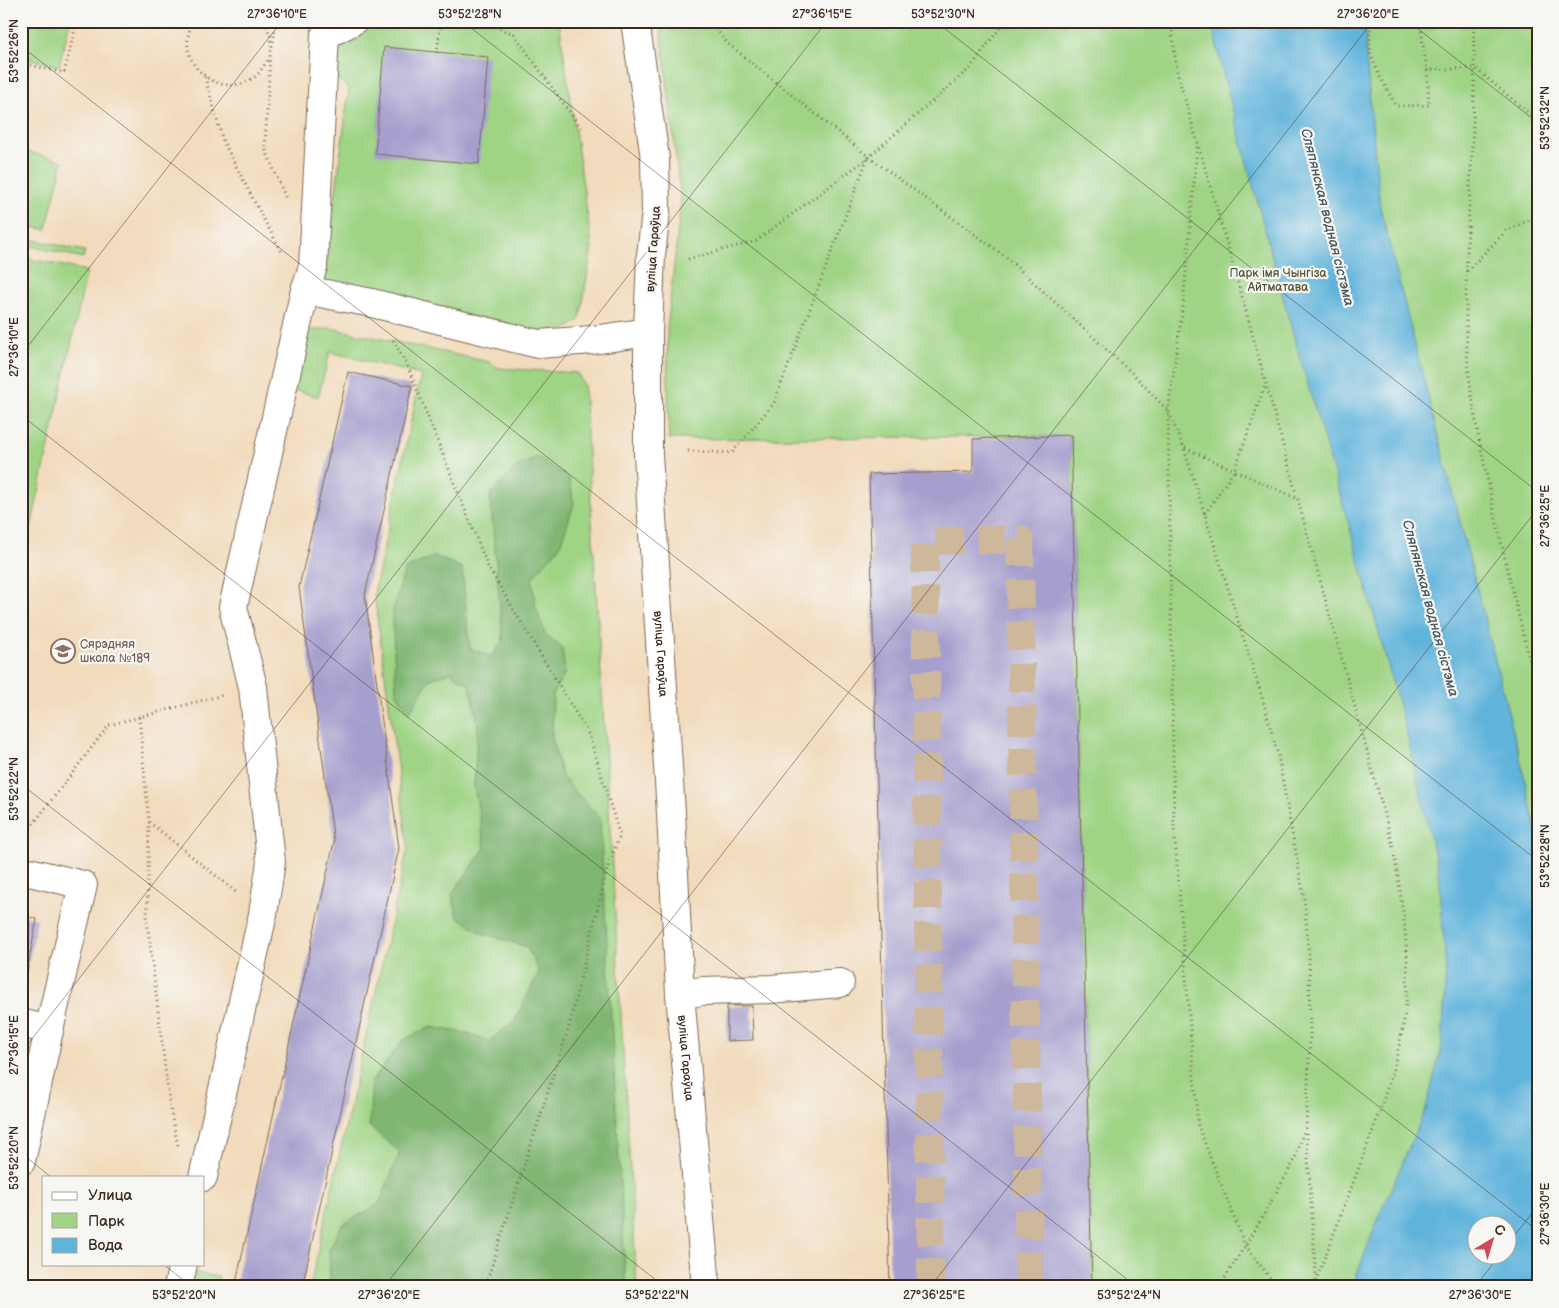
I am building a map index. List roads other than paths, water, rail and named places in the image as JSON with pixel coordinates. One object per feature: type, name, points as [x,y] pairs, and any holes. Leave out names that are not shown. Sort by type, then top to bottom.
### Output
[{"type":"street","points":[[203,1176],[263,914],[271,862],[253,687],[233,607],[304,290],[313,267],[325,35],[353,21]]},
{"type":"street","name":"вуліца Гараўца","points":[[635,21],[655,158],[656,212],[651,255],[648,332],[648,455],[671,813],[680,994],[706,1287]]},
{"type":"street","points":[[304,290],[372,303],[538,344],[593,340],[648,332]]},
{"type":"street","points":[[21,870],[83,885],[21,1161]]},
{"type":"street","points":[[680,994],[703,991],[771,989],[840,982]]},
{"type":"street","points":[[21,1023],[49,1030]]},
{"type":"street","points":[[178,1287],[183,1266]]},
{"type":"water","name":"Сляпянская водная сістэма","points":[[1212,21],[1370,21],[1365,29],[1366,57],[1380,207],[1520,758],[1538,838],[1538,1287],[1352,1287],[1377,1222],[1426,1108],[1442,1045],[1446,972],[1439,873],[1406,731],[1351,532],[1291,327],[1221,66]]},
{"type":"tunnel","points":[[931,1287],[925,541],[1020,539],[1029,1287]]},
{"type":"place","name":"Сярэдняя школа №189","points":[[63,651]]},
{"type":"park label","name":"Парк імя Чынгіза Айтматава","points":[[1278,280]]}]
